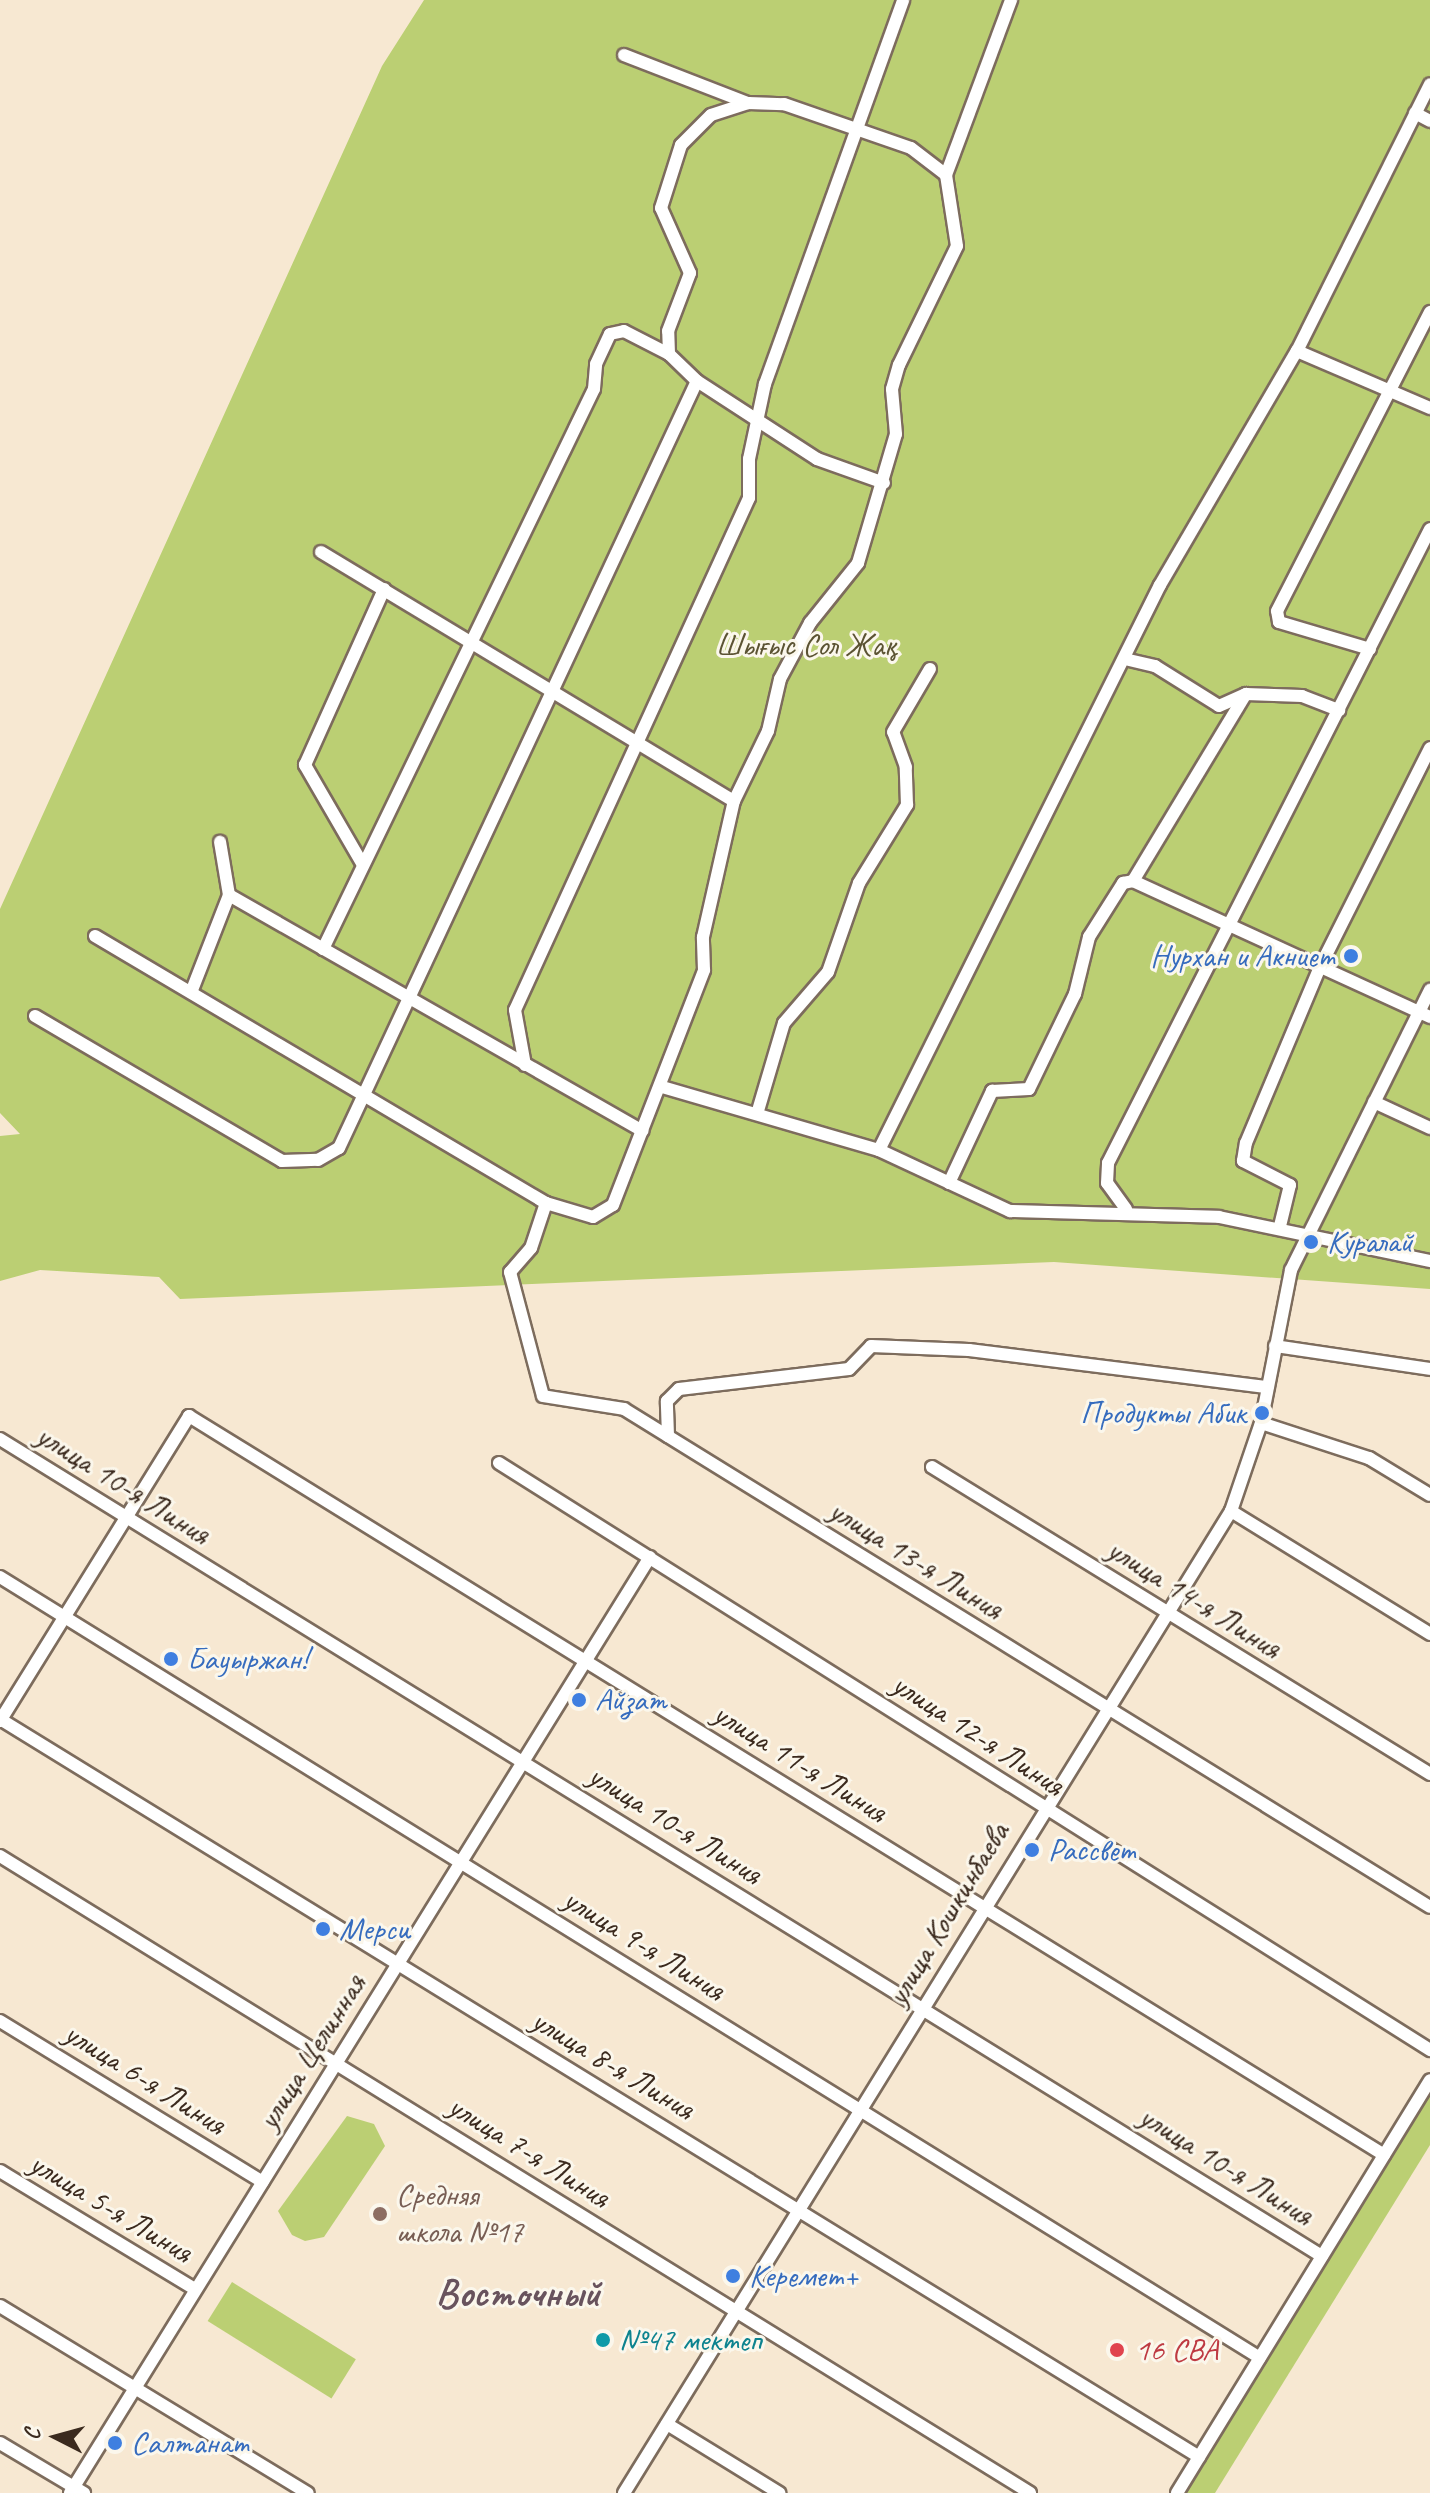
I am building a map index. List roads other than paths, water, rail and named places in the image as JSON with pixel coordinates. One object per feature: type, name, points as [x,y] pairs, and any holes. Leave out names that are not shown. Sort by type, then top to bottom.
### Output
[{"type":"street","points":[[525,1065],[515,1010],[643,743],[749,498],[757,421],[855,129],[903,0]]},
{"type":"street","points":[[95,936],[192,990],[546,1203],[581,1216],[603,1214],[662,1087],[704,970],[703,937],[734,801],[802,637],[858,563],[896,434],[892,389],[899,365],[957,246],[946,175],[1011,0]]},
{"type":"street","points":[[624,55],[748,103]]},
{"type":"street","points":[[879,1150],[1129,660],[1160,585],[1297,351],[1430,84]]},
{"type":"street","points":[[669,354],[668,331],[690,273],[661,208],[669,172],[681,145],[711,115],[748,103],[784,104],[911,148],[946,175]]},
{"type":"street","points":[[1415,113],[1430,121]]},
{"type":"street","points":[[1370,649],[1279,622],[1277,611],[1430,312]]},
{"type":"street","points":[[323,949],[594,389],[610,334],[624,331],[669,354],[697,381],[817,459],[884,483]]},
{"type":"street","points":[[1297,351],[1391,388],[1430,408]]},
{"type":"street","points":[[35,1016],[282,1161],[318,1160],[339,1148],[557,692],[697,381]]},
{"type":"street","points":[[1126,1209],[1107,1183],[1108,1163],[1430,529]]},
{"type":"street","points":[[321,552],[643,743],[734,801]]},
{"type":"street","points":[[363,865],[305,765],[384,589]]},
{"type":"street","points":[[1129,660],[1155,666],[1219,706],[1246,694],[1302,696],[1339,710]]},
{"type":"street","points":[[757,1114],[784,1023],[828,972],[859,883],[907,805],[906,767],[893,732],[930,669]]},
{"type":"street","points":[[949,1183],[992,1091],[1029,1089],[1075,994],[1089,937],[1116,893],[1133,881],[1246,694]]},
{"type":"street","points":[[1280,1226],[1290,1185],[1243,1161],[1245,1152],[1320,967],[1430,748]]},
{"type":"street","points":[[192,990],[229,895],[220,842]]},
{"type":"street","points":[[1133,881],[1424,1015]]},
{"type":"street","points":[[229,895],[642,1131]]},
{"type":"street","name":"улица Кошкинбаева","points":[[624,2493],[1044,1808],[1231,1511],[1261,1423],[1291,1270],[1374,1102],[1424,1015],[1430,990]]},
{"type":"street","points":[[662,1087],[879,1150],[1010,1211],[1062,1217],[1126,1209],[1280,1226],[1430,1261]]},
{"type":"street","points":[[1374,1102],[1430,1128]]},
{"type":"street","name":"улица 13-я Линия","points":[[546,1203],[535,1239],[510,1272],[543,1396],[617,1406],[1430,1907]]},
{"type":"street","points":[[668,1436],[667,1401],[679,1389],[849,1369],[871,1346],[969,1350],[1268,1387]]},
{"type":"street","points":[[1275,1346],[1430,1369]]},
{"type":"street","name":"улица 11-я Линия","points":[[125,1517],[189,1416],[1384,2155]]},
{"type":"street","points":[[1261,1423],[1369,1458],[1430,1495]]},
{"type":"street","name":"улица 10-я Линия","points":[[0,1439],[1322,2256]]},
{"type":"street","name":"улица 12-я Линия","points":[[499,1463],[1430,2050]]},
{"type":"street","name":"улица 14-я Линия","points":[[932,1467],[1430,1774]]},
{"type":"street","points":[[1231,1511],[1430,1634]]},
{"type":"street","points":[[0,1720],[125,1517]]},
{"type":"street","name":"улица Целинная","points":[[76,2491],[333,2062],[462,1863],[650,1557]]},
{"type":"street","name":"улица 9-я Линия","points":[[0,1577],[1260,2358]]},
{"type":"street","name":"улица 8-я Линия","points":[[0,1720],[397,1966],[799,2208],[1199,2457]]},
{"type":"street","name":"улица 7-я Линия","points":[[0,1856],[1030,2493]]},
{"type":"street","name":"улица 6-я Линия","points":[[0,2021],[263,2182]]},
{"type":"street","points":[[1177,2493],[1430,2080]]},
{"type":"street","name":"улица 5-я Линия","points":[[0,2171],[195,2289]]},
{"type":"street","points":[[0,2306],[308,2493]]},
{"type":"street","points":[[667,2424],[779,2493]]},
{"type":"street","points":[[0,2443],[76,2491]]},
{"type":"place","name":"Нурхан и Акниет","points":[[1351,956]]},
{"type":"place","name":"Куралай","points":[[1311,1242]]},
{"type":"place","name":"Продукты Абик","points":[[1262,1413]]},
{"type":"place","name":"Бауыржан!","points":[[171,1659]]},
{"type":"place","name":"Айзат","points":[[579,1700]]},
{"type":"place","name":"Рассвет","points":[[1032,1850]]},
{"type":"place","name":"Мерси","points":[[323,1929]]},
{"type":"place","name":"Средняя школа №17","points":[[380,2214]]},
{"type":"place","name":"Керемет+","points":[[733,2276]]},
{"type":"place","name":"№47 мектеп","points":[[603,2340]]},
{"type":"place","name":"16 СВА","points":[[1117,2350]]},
{"type":"place","name":"Салтанат","points":[[115,2443]]},
{"type":"district","name":"Восточный","points":[[518,2293]]},
{"type":"park label","name":"Шығыс Сол Жақ","points":[[806,645]]}]
